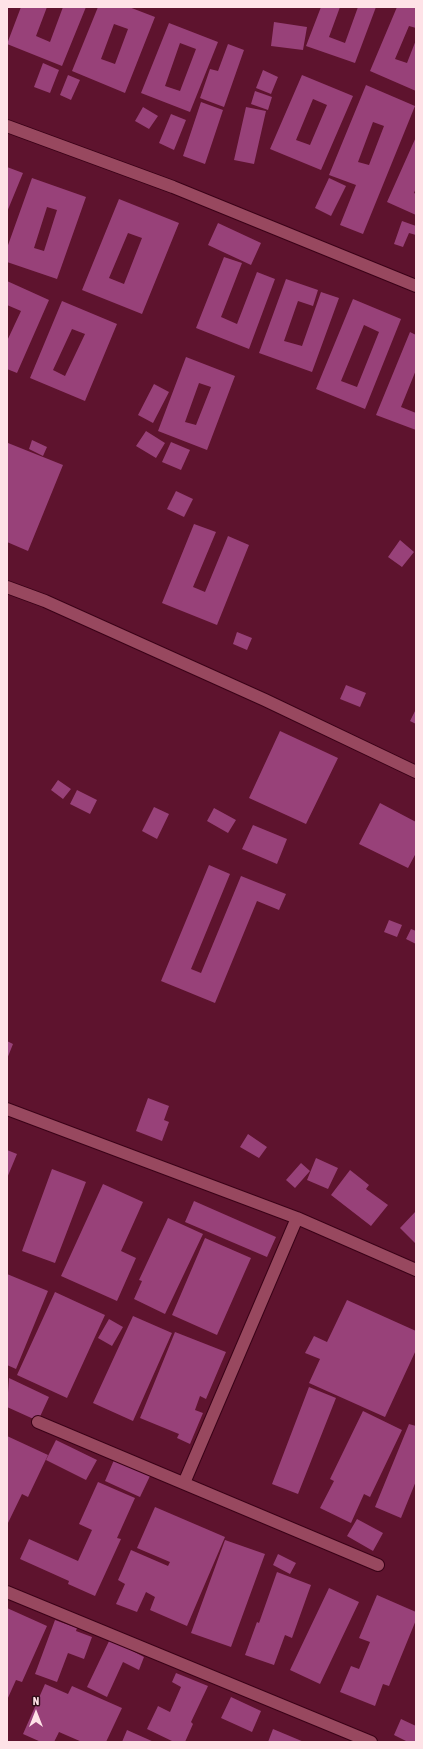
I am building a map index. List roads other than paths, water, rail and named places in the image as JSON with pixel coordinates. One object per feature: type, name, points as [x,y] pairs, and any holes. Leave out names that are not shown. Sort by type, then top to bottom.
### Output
[{"type":"street","points":[[7,126],[173,187],[416,286]]},
{"type":"street","points":[[7,587],[45,601],[265,700],[416,772]]},
{"type":"street","points":[[7,1109],[297,1218],[416,1270]]},
{"type":"street","points":[[184,1483],[297,1218]]},
{"type":"street","points":[[38,1422],[378,1565]]},
{"type":"street","points":[[7,1592],[372,1742]]}]
